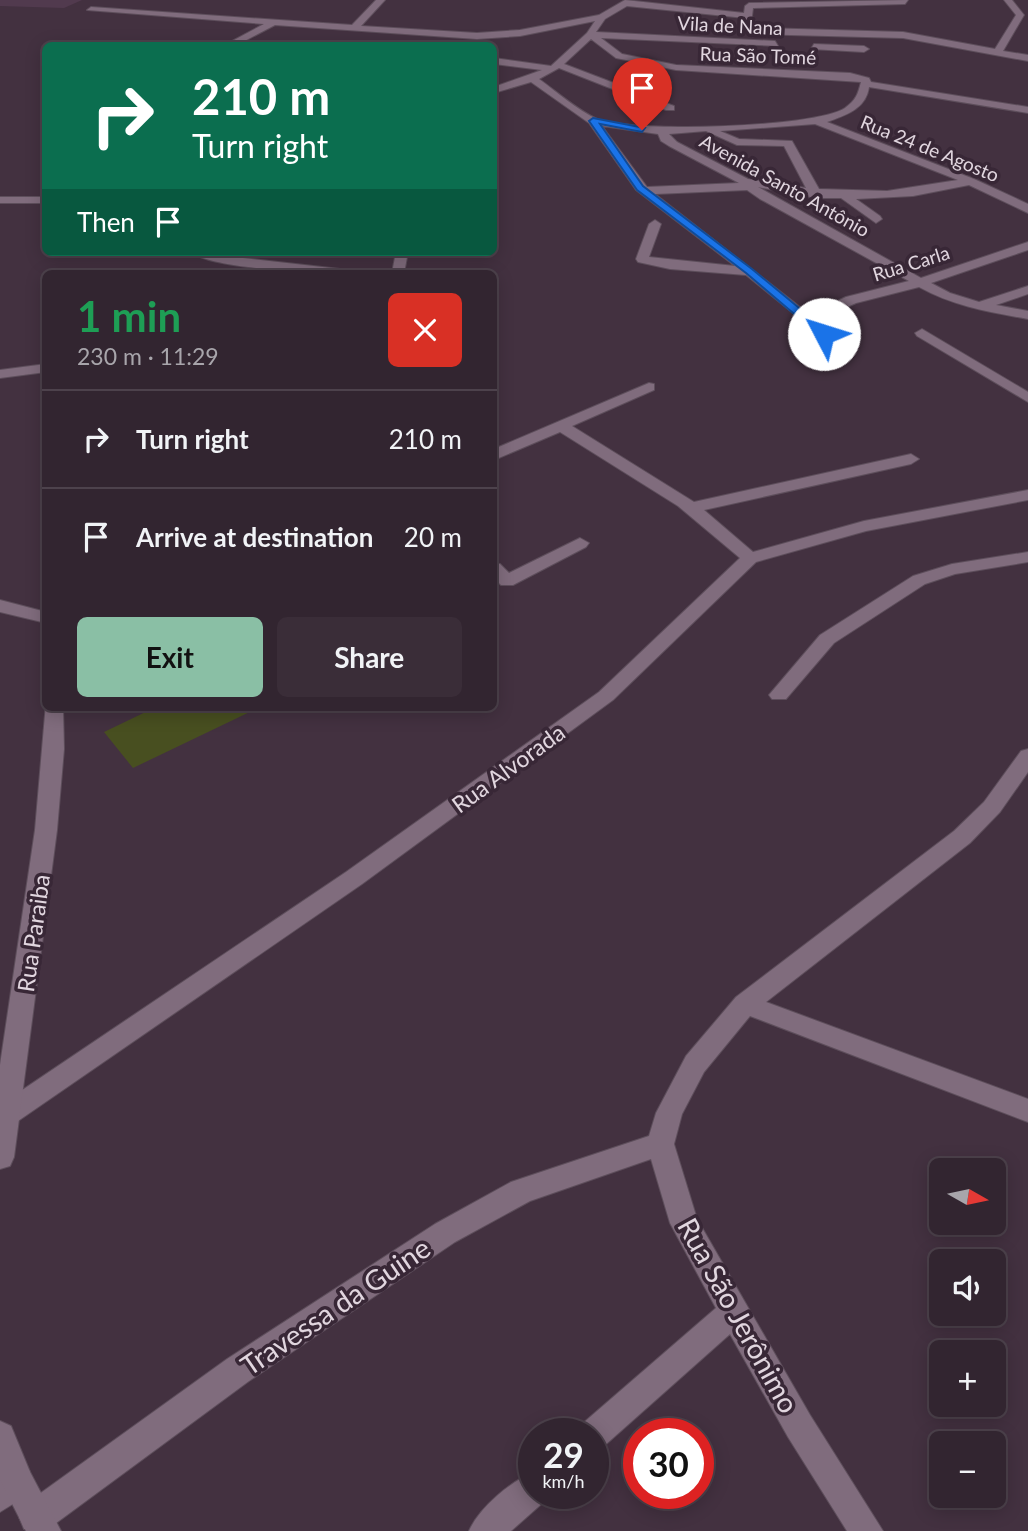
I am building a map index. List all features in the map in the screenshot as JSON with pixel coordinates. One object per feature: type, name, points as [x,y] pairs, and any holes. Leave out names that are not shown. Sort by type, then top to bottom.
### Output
[{"type":"street","points":[[354,28],[381,0]]},
{"type":"street","points":[[998,52],[1020,15],[1008,0]]},
{"type":"street","points":[[91,10],[134,15],[500,35],[602,17],[628,1],[749,11],[904,1],[910,12]]},
{"type":"street","points":[[134,15],[153,5]]},
{"type":"street","points":[[749,11],[755,31],[903,35],[1028,58]]},
{"type":"street","points":[[560,64],[592,35],[602,17]]},
{"type":"street","points":[[235,42],[272,23]]},
{"type":"street","points":[[903,35],[910,25]]},
{"type":"street","points":[[592,35],[602,47],[616,55]]},
{"type":"street","name":"Vila de Nana","points":[[592,35],[783,45]]},
{"type":"street","name":"Vila de Nana","points":[[797,46],[864,49],[842,59]]},
{"type":"street","points":[[605,58],[616,55]]},
{"type":"street","name":"Rua São Tomé","points":[[616,55],[704,71],[809,75],[863,81],[1028,110]]},
{"type":"street","points":[[497,89],[532,79],[560,64],[579,59]]},
{"type":"street","points":[[497,61],[560,64],[670,108]]},
{"type":"street","points":[[809,75],[831,64]]},
{"type":"street","points":[[532,79],[593,121],[624,169],[644,191],[749,271],[824,334]]},
{"type":"street","points":[[593,121],[663,131],[818,122],[851,108],[860,101],[863,81]]},
{"type":"street","name":"Rua 24 de Agosto","points":[[818,122],[970,181],[1028,209]]},
{"type":"street","points":[[704,128],[737,142],[788,143],[816,195]]},
{"type":"street","name":"Avenida Santo Antônio","points":[[663,131],[666,139],[673,144],[746,183],[918,283],[978,306],[1028,315]]},
{"type":"street","points":[[644,191],[746,183],[845,197],[919,193],[970,181]]},
{"type":"street","points":[[845,197],[876,219]]},
{"type":"street","points":[[0,200],[42,200]]},
{"type":"street","points":[[655,223],[642,259],[670,265],[749,271]]},
{"type":"street","name":"Rua Carla","points":[[807,320],[851,300],[918,283],[1028,246]]},
{"type":"street","points":[[210,256],[316,270]]},
{"type":"street","points":[[978,306],[1028,290]]},
{"type":"street","points":[[922,333],[1028,398]]},
{"type":"street","points":[[0,374],[42,368]]},
{"type":"street","points":[[497,454],[649,387]]},
{"type":"street","points":[[561,426],[691,508],[727,534],[750,558]]},
{"type":"street","points":[[691,508],[911,459]]},
{"type":"street","name":"Rua Alvorada","points":[[9,1113],[354,878],[606,696],[750,558],[864,526],[1028,495]]},
{"type":"street","points":[[497,571],[507,582],[580,543]]},
{"type":"street","points":[[779,695],[827,639],[919,580],[952,569],[1028,557]]},
{"type":"street","points":[[0,606],[42,617]]},
{"type":"street","name":"Rua Paraiba","points":[[0,1157],[9,1113],[46,830],[54,749],[53,711]]},
{"type":"street","points":[[660,1144],[669,1113],[695,1064],[745,1004],[962,837],[992,807],[1023,765]]},
{"type":"street","points":[[745,1004],[1028,1111]]},
{"type":"street","name":"Rua São Jerônimo","points":[[660,1144],[684,1223],[799,1426],[866,1531]]},
{"type":"street","name":"Travessa da Guine","points":[[40,1524],[238,1370],[445,1233],[521,1191],[660,1144]]},
{"type":"street","points":[[609,1421],[734,1311]]},
{"type":"street","points":[[0,1437],[8,1489],[40,1524]]},
{"type":"street","points":[[486,1531],[518,1502]]},
{"type":"shaded area","points":[[0,0],[82,0],[64,8],[0,6]]},
{"type":"building","points":[[148,711],[252,711],[133,768],[104,732]]},
{"type":"route","points":[[642,130],[593,121],[624,169],[640,188],[682,223],[749,271],[824,334]]}]
